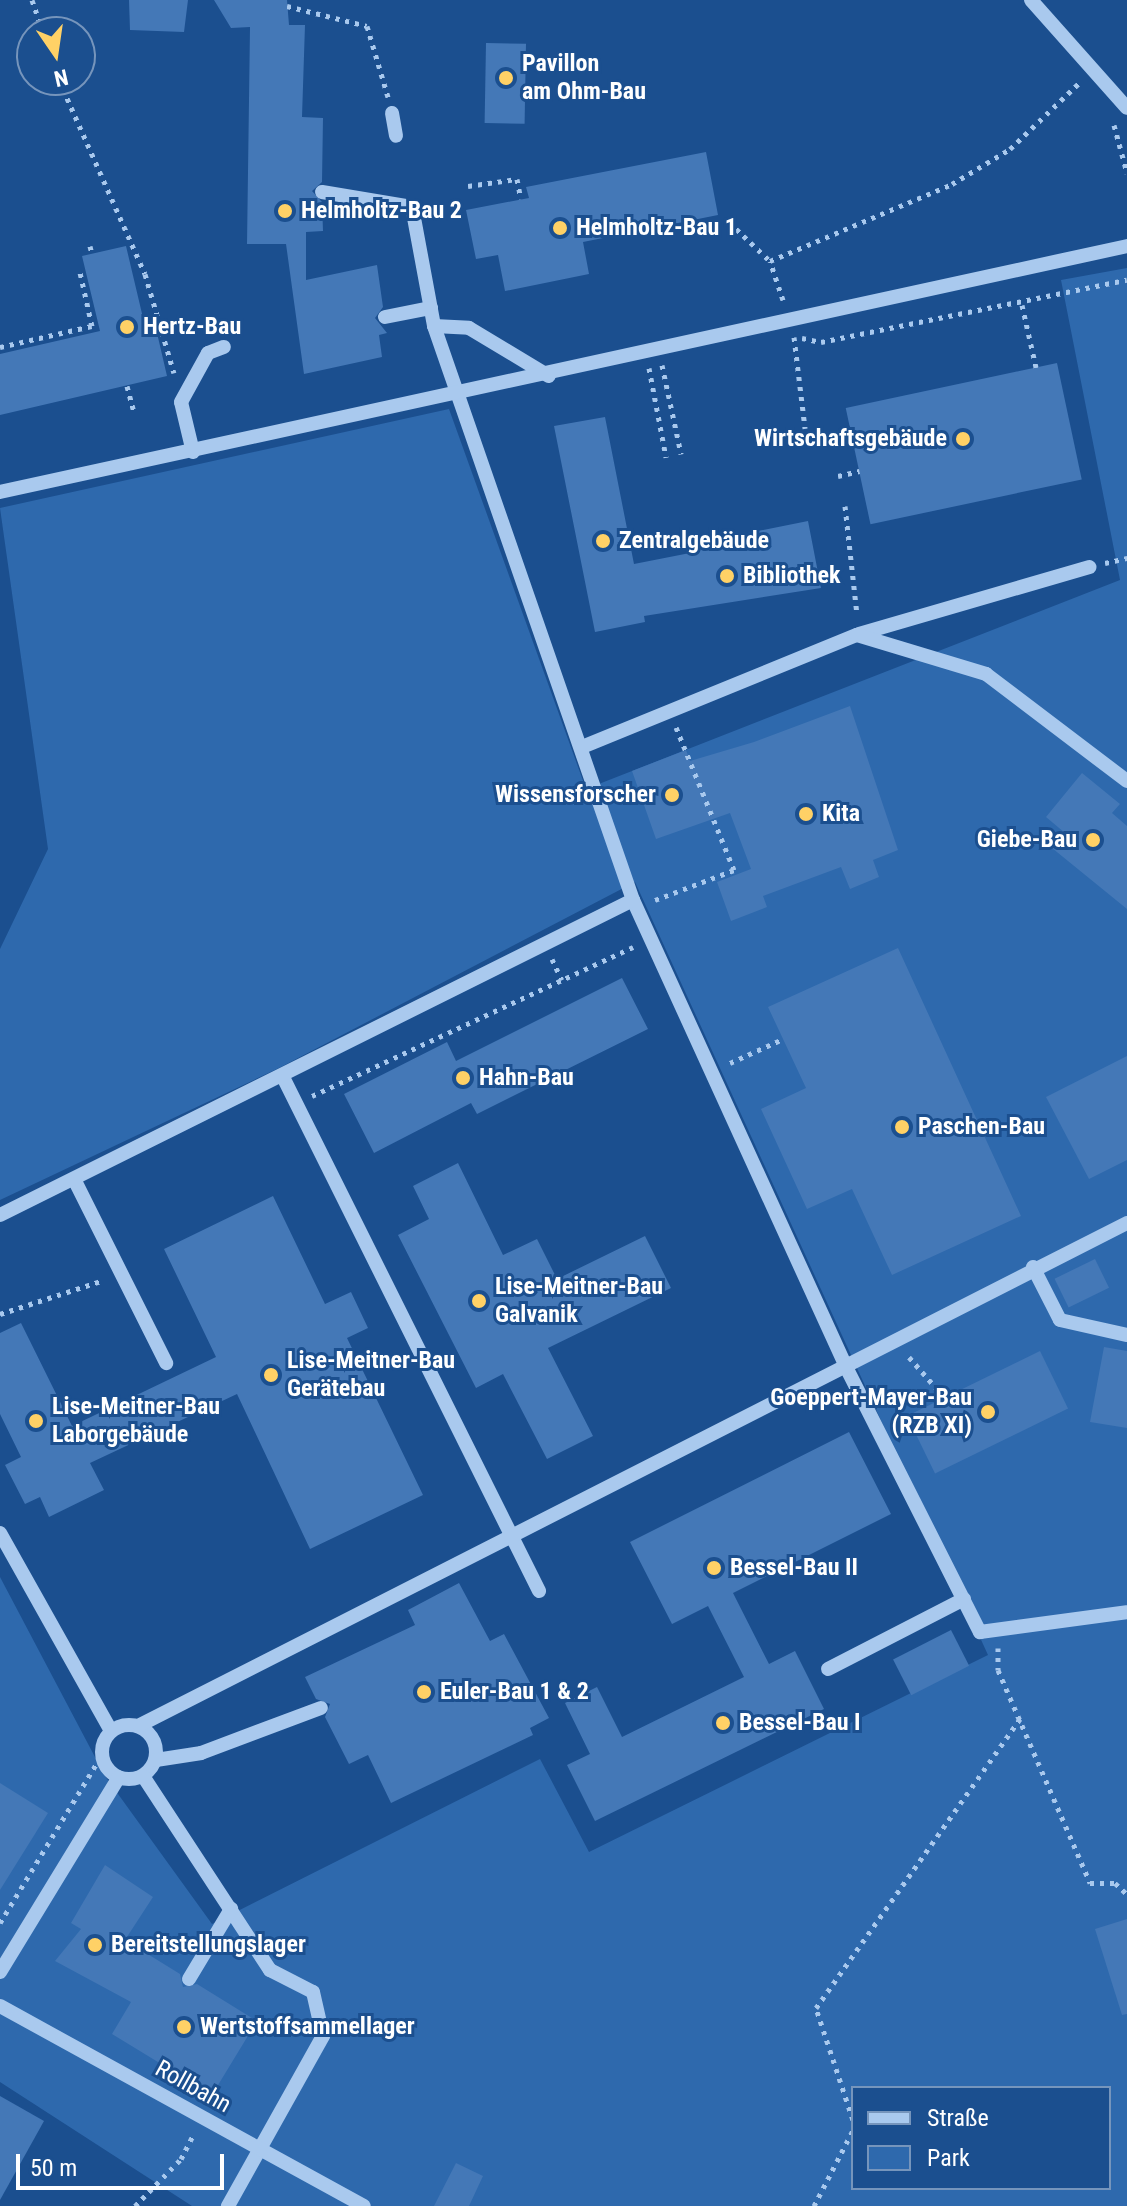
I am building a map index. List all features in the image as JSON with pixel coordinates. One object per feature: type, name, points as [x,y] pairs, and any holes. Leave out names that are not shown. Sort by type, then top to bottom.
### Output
[{"type":"lane","points":[[1031,0],[1127,108]]},
{"type":"lane","points":[[392,113],[396,136]]},
{"type":"lane","points":[[322,192],[412,207],[434,326],[633,900],[847,1369],[980,1632],[999,1632],[1127,1612]]},
{"type":"lane","points":[[0,492],[792,324],[1127,246]]},
{"type":"lane","points":[[385,317],[431,308]]},
{"type":"lane","points":[[434,326],[469,328],[549,376]]},
{"type":"lane","points":[[193,452],[181,402],[208,353],[224,347]]},
{"type":"lane","points":[[582,747],[857,635],[1089,567]]},
{"type":"lane","points":[[857,635],[986,674],[1127,781]]},
{"type":"lane","points":[[0,1215],[284,1079],[633,900]]},
{"type":"lane","points":[[284,1079],[539,1591]]},
{"type":"lane","points":[[74,1179],[166,1363]]},
{"type":"lane","points":[[110,1729],[140,1725],[510,1535],[847,1369],[1033,1267],[1127,1223]]},
{"type":"lane","points":[[1033,1267],[1060,1320],[1127,1335]]},
{"type":"lane","points":[[0,1533],[110,1729],[103,1753],[119,1777]]},
{"type":"lane","points":[[828,1669],[964,1599]]},
{"type":"lane","points":[[156,1760],[201,1753],[321,1708]]},
{"type":"lane","points":[[119,1777],[143,1776],[156,1760],[156,1745],[140,1725]]},
{"type":"lane","points":[[143,1776],[270,1970],[313,1992],[323,2036],[228,2206]]},
{"type":"lane","points":[[0,1972],[119,1777]]},
{"type":"lane","points":[[189,1979],[231,1909]]},
{"type":"lane","name":"Rollbahn","points":[[0,2006],[364,2206]]},
{"type":"path","points":[[287,6],[367,26],[392,113]]},
{"type":"path","points":[[770,261],[952,184],[1010,149],[1079,83],[1088,94]]},
{"type":"path","points":[[66,96],[145,274],[181,402]]},
{"type":"path","points":[[1107,116],[1127,173]]},
{"type":"path","points":[[468,186],[517,179],[521,199]]},
{"type":"path","points":[[729,222],[770,261],[792,324],[805,428]]},
{"type":"path","points":[[90,246],[92,254]]},
{"type":"path","points":[[0,347],[92,326],[79,268]]},
{"type":"path","points":[[792,324],[806,344],[1022,305],[1127,280]]},
{"type":"path","points":[[1022,305],[1036,367]]},
{"type":"path","points":[[653,354],[681,454]]},
{"type":"path","points":[[653,354],[666,457]]},
{"type":"path","points":[[127,386],[134,413]]},
{"type":"path","points":[[838,476],[859,471]]},
{"type":"path","points":[[845,506],[857,635]]},
{"type":"path","points":[[649,902],[734,870],[670,711]]},
{"type":"path","points":[[644,888],[654,913]]},
{"type":"path","points":[[296,1104],[650,939]]},
{"type":"path","points":[[711,1072],[783,1039]]},
{"type":"path","points":[[0,1314],[121,1272]]},
{"type":"path","points":[[892,1344],[945,1398]]},
{"type":"path","points":[[999,1632],[998,1670],[1090,1883],[1115,1883],[1127,1894]]},
{"type":"path","points":[[851,2114],[816,2008],[1020,1719]]},
{"type":"path","points":[[0,1923],[103,1753]]},
{"type":"path","points":[[135,2206],[181,2159],[202,2117]]},
{"type":"path","points":[[814,2206],[851,2134]]},
{"type":"green space","points":[[1127,268],[1127,2206],[192,2206],[0,2082],[0,1577],[105,1776],[212,1924],[540,1759],[589,1852],[988,1655],[635,882],[279,1068],[0,1200],[0,949],[48,849],[0,508],[449,409],[586,789],[1120,580],[1061,280]]},
{"type":"building","points":[[129,0],[188,0],[184,32],[130,30]]},
{"type":"building","name":"Helmholtz-Bau 2","points":[[214,0],[287,0],[289,25],[305,25],[302,117],[323,118],[322,182],[312,191],[322,202],[323,231],[306,232],[306,280],[377,265],[383,307],[375,318],[387,333],[379,335],[382,357],[304,374],[286,244],[247,244],[250,27],[231,28]]},
{"type":"building","name":"Pavillon am Ohm-Bau","points":[[486,43],[526,44],[525,124],[485,123]]},
{"type":"building","name":"Helmholtz-Bau 1","points":[[706,152],[718,215],[583,242],[589,274],[505,291],[498,255],[476,259],[466,210],[529,198],[526,187]]},
{"type":"building","name":"Hertz-Bau","points":[[126,246],[144,322],[154,320],[167,376],[0,415],[0,354],[100,331],[82,256]]},
{"type":"building","name":"Wirtschaftsgebäude","points":[[1057,363],[1082,479],[870,524],[846,408]]},
{"type":"building","points":[[605,417],[634,564],[695,552],[693,544],[808,521],[821,588],[644,616],[645,622],[595,632],[554,426]]},
{"type":"building","name":"Kita","points":[[850,706],[898,850],[873,860],[879,877],[850,889],[841,867],[763,896],[767,907],[731,921],[717,882],[751,869],[730,813],[656,839],[632,771],[686,750],[690,761],[754,742]]},
{"type":"building","name":"Giebe-Bau","points":[[1082,773],[1120,804],[1112,813],[1127,826],[1127,909],[1052,848],[1065,833],[1046,817]]},
{"type":"building","name":"Paschen-Bau","points":[[898,948],[1021,1216],[892,1275],[852,1189],[807,1209],[761,1109],[806,1088],[768,1007]]},
{"type":"building","name":"Hahn-Bau","points":[[622,978],[648,1029],[477,1114],[471,1103],[374,1153],[344,1094],[447,1042],[456,1061]]},
{"type":"building","points":[[1127,1056],[1127,1160],[1089,1179],[1046,1097]]},
{"type":"building","name":"Lise-Meitner-Bau Galvanik","points":[[458,1163],[503,1255],[537,1239],[557,1279],[645,1236],[671,1288],[548,1348],[593,1436],[547,1459],[503,1374],[476,1388],[398,1235],[429,1219],[413,1186]]},
{"type":"building","name":"Lise-Meitner-Bau Gerätebau","points":[[273,1196],[325,1304],[351,1292],[368,1328],[347,1338],[423,1495],[310,1549],[237,1394],[90,1463],[104,1490],[49,1517],[40,1497],[25,1504],[5,1465],[21,1457],[0,1414],[0,1333],[21,1323],[72,1426],[216,1357],[164,1249]]},
{"type":"building","points":[[1095,1259],[1109,1288],[1069,1307],[1055,1279]]},
{"type":"building","points":[[1104,1347],[1127,1351],[1127,1428],[1090,1422]]},
{"type":"building","name":"Goeppert-Mayer-Bau (RZB XI)","points":[[1040,1351],[1068,1409],[935,1473],[907,1416]]},
{"type":"building","points":[[849,1432],[891,1514],[733,1593],[769,1664],[795,1651],[824,1709],[595,1821],[567,1765],[590,1754],[565,1703],[597,1687],[622,1737],[744,1677],[708,1606],[672,1624],[630,1542]]},
{"type":"building","name":"Euler-Bau 1 & 2","points":[[459,1583],[490,1641],[504,1634],[549,1718],[530,1728],[533,1735],[391,1803],[368,1755],[349,1764],[325,1717],[330,1704],[316,1699],[305,1677],[415,1625],[408,1610]]},
{"type":"building","points":[[951,1630],[969,1666],[911,1695],[893,1660]]},
{"type":"building","points":[[0,1783],[48,1813],[0,1890]]},
{"type":"building","points":[[105,1865],[153,1897],[125,1940],[180,1974],[183,1987],[197,1984],[257,2021],[212,2095],[112,2034],[131,2002],[55,1961],[81,1929],[71,1923]]},
{"type":"building","points":[[1127,1919],[1127,2014],[1122,2015],[1095,1929]]},
{"type":"building","points":[[0,2096],[44,2121],[0,2200]]},
{"type":"building","points":[[456,2163],[483,2176],[469,2206],[434,2206]]},
{"type":"place","name":"Pavillon am Ohm-Bau","points":[[506,78]]},
{"type":"place","name":"Helmholtz-Bau 2","points":[[285,211]]},
{"type":"place","name":"Helmholtz-Bau 1","points":[[560,228]]},
{"type":"place","name":"Hertz-Bau","points":[[127,327]]},
{"type":"place","name":"Wirtschaftsgebäude","points":[[963,439]]},
{"type":"place","name":"Zentralgebäude","points":[[603,541]]},
{"type":"place","name":"Bibliothek","points":[[727,576]]},
{"type":"place","name":"Wissensforscher","points":[[672,795]]},
{"type":"place","name":"Kita","points":[[806,814]]},
{"type":"place","name":"Giebe-Bau","points":[[1093,840]]},
{"type":"place","name":"Hahn-Bau","points":[[463,1078]]},
{"type":"place","name":"Paschen-Bau","points":[[902,1127]]},
{"type":"place","name":"Lise-Meitner-Bau Galvanik","points":[[479,1301]]},
{"type":"place","name":"Lise-Meitner-Bau Gerätebau","points":[[271,1375]]},
{"type":"place","name":"Goeppert-Mayer-Bau (RZB XI)","points":[[988,1412]]},
{"type":"place","name":"Lise-Meitner-Bau Laborgebäude","points":[[36,1421]]},
{"type":"place","name":"Bessel-Bau II","points":[[714,1568]]},
{"type":"place","name":"Euler-Bau 1 & 2","points":[[424,1692]]},
{"type":"place","name":"Bessel-Bau I","points":[[723,1723]]},
{"type":"place","name":"Bereitstellungslager","points":[[95,1945]]},
{"type":"place","name":"Wertstoffsammellager","points":[[184,2027]]}]
